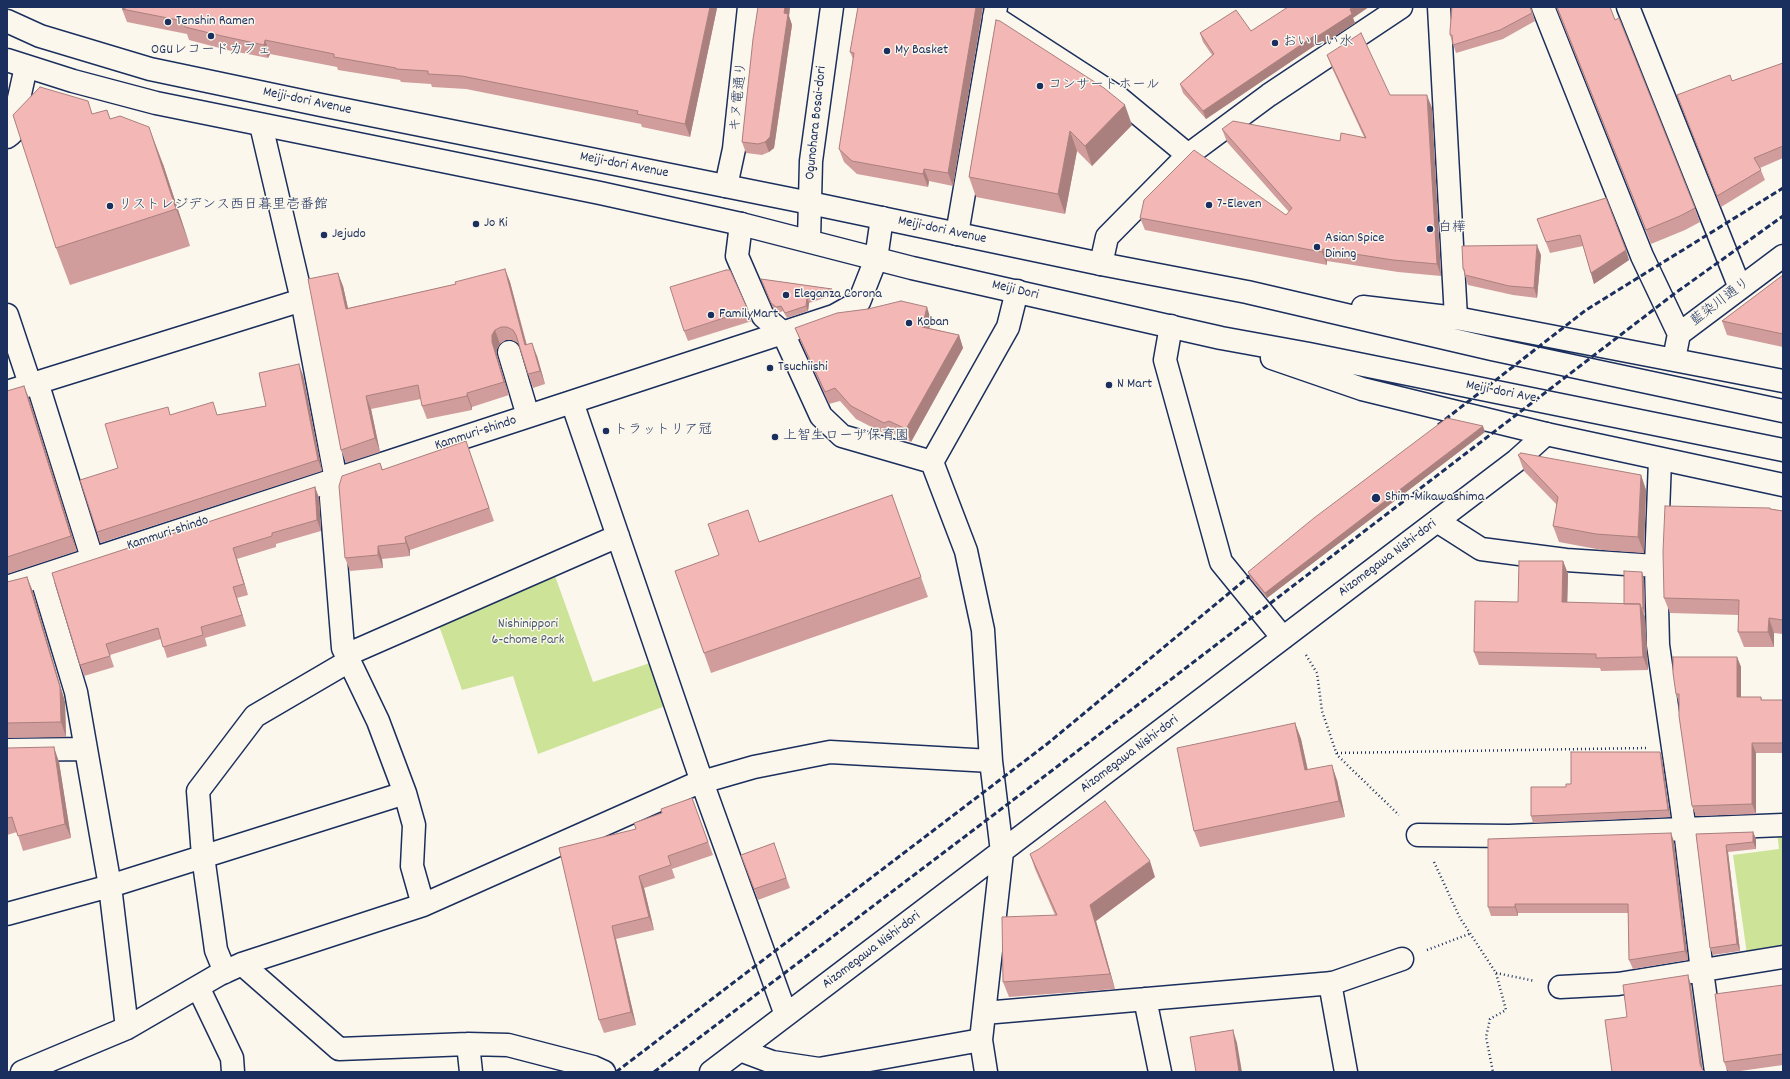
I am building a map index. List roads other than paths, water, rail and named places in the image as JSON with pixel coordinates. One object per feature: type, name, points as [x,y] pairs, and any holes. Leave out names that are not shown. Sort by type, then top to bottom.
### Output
[{"type":"street","name":"キヌ電通り","points":[[726,186],[734,149],[749,7]]},
{"type":"street","name":"Ogunohara Bosai-dori","points":[[809,240],[811,161],[832,7]]},
{"type":"street","points":[[1101,264],[1107,237],[1188,154],[1268,95],[1401,7]]},
{"type":"street","points":[[1439,7],[1456,318]]},
{"type":"street","points":[[1543,7],[1642,256],[1679,334]]},
{"type":"street","points":[[1628,7],[1740,288]]},
{"type":"street","points":[[957,234],[995,12],[1119,98],[1188,154]]},
{"type":"street","name":"Meiji-dori Avenue","points":[[7,21],[40,36],[150,69],[328,107],[810,202],[1101,264],[1247,292]]},
{"type":"street","points":[[7,137],[11,134],[17,64],[156,103],[600,193],[809,240]]},
{"type":"street","points":[[261,125],[302,300],[336,480],[331,498],[343,648],[378,721],[405,793],[414,825],[412,866],[423,906]]},
{"type":"street","name":"Kammuri-shindo","points":[[7,587],[834,316],[859,302],[876,259],[882,218]]},
{"type":"street","points":[[741,224],[737,256],[763,316],[783,333],[821,416],[842,436],[932,462]]},
{"type":"street","name":"Meiji Dori","points":[[809,240],[876,259],[1221,338]]},
{"type":"street","name":"藍染川通り","points":[[1674,360],[1679,334],[1783,256]]},
{"type":"street","points":[[932,462],[1008,327],[1017,291]]},
{"type":"street","points":[[1247,292],[1456,318],[1783,381]]},
{"type":"street","points":[[1247,292],[1492,349],[1783,411]]},
{"type":"street","points":[[7,392],[302,300]]},
{"type":"street","points":[[7,315],[34,383],[92,558]]},
{"type":"street","points":[[1171,326],[1165,360],[1221,562],[1283,638]]},
{"type":"street","points":[[1221,338],[1280,361],[1362,389],[1660,460],[1783,485]]},
{"type":"street","name":"Meiji-dori Ave.","points":[[1221,338],[1324,357],[1783,450]]},
{"type":"street","points":[[509,352],[528,416]]},
{"type":"street","points":[[572,402],[702,782],[786,1015]]},
{"type":"street","name":"Aizomegawa Nishi-dori","points":[[711,1072],[1516,461],[1546,434]]},
{"type":"street","points":[[1660,460],[1656,566],[1658,645],[1674,747],[1716,1072]]},
{"type":"street","points":[[932,462],[966,551],[983,630],[991,761],[1002,852],[981,1040],[986,1072]]},
{"type":"street","points":[[1437,521],[1481,549],[1566,560],[1656,566]]},
{"type":"street","points":[[604,1072],[593,1067],[508,1045],[468,1044],[339,1049],[234,968],[216,950],[203,856],[198,791],[255,716],[348,658],[618,536]]},
{"type":"street","points":[[42,576],[76,692],[110,886],[127,1028]]},
{"type":"street","points":[[7,750],[86,749]]},
{"type":"street","points":[[22,1072],[127,1028],[234,968],[423,906],[702,782],[754,766],[830,752],[991,761]]},
{"type":"street","points":[[7,914],[110,886],[405,793]]},
{"type":"street","points":[[1418,835],[1509,836],[1783,825]]},
{"type":"street","points":[[1560,987],[1618,984],[1783,957]]},
{"type":"street","points":[[984,1013],[1330,983],[1402,959]]},
{"type":"street","points":[[1330,983],[1346,1072]]},
{"type":"street","points":[[198,987],[232,1058],[233,1072]]},
{"type":"street","points":[[1145,999],[1160,1072]]},
{"type":"street","points":[[740,1050],[772,1062],[820,1070],[981,1040]]},
{"type":"street","points":[[468,1044],[471,1072]]},
{"type":"railway","points":[[1438,425],[1586,310],[1783,188]]},
{"type":"railway","points":[[654,1072],[1054,769],[1674,294],[1783,216]]},
{"type":"railway","points":[[616,1072],[1047,744],[1257,570]]},
{"type":"place","name":"Tenshin Ramen","points":[[168,22]]},
{"type":"place","name":"OGUレコードカフェ","points":[[211,36]]},
{"type":"place","name":"おいしい水","points":[[1275,43]]},
{"type":"place","name":"My Basket","points":[[887,51]]},
{"type":"place","name":"コンサートホール","points":[[1040,86]]},
{"type":"place","name":"7-Eleven","points":[[1209,205]]},
{"type":"place","name":"リストレジデンス西日暮里壱番館","points":[[110,206]]},
{"type":"place","name":"Jo Ki","points":[[476,224]]},
{"type":"place","name":"白樺","points":[[1430,229]]},
{"type":"place","name":"Jejudo","points":[[324,235]]},
{"type":"place","name":"Asian Spice Dining","points":[[1317,247]]},
{"type":"place","name":"Eleganza Corona","points":[[786,295]]},
{"type":"place","name":"FamilyMart","points":[[711,315]]},
{"type":"place","name":"Koban","points":[[909,323]]},
{"type":"place","name":"Tsuchiishi","points":[[770,368]]},
{"type":"place","name":"N Mart","points":[[1109,385]]},
{"type":"place","name":"トラットリア冠","points":[[606,431]]},
{"type":"place","name":"上智生ローザ保育園","points":[[775,437]]},
{"type":"place","name":"Shim-Mikawashima","points":[[1376,498]]},
{"type":"park label","name":"Nishinippori 6-chome Park","points":[[528,634]]}]
